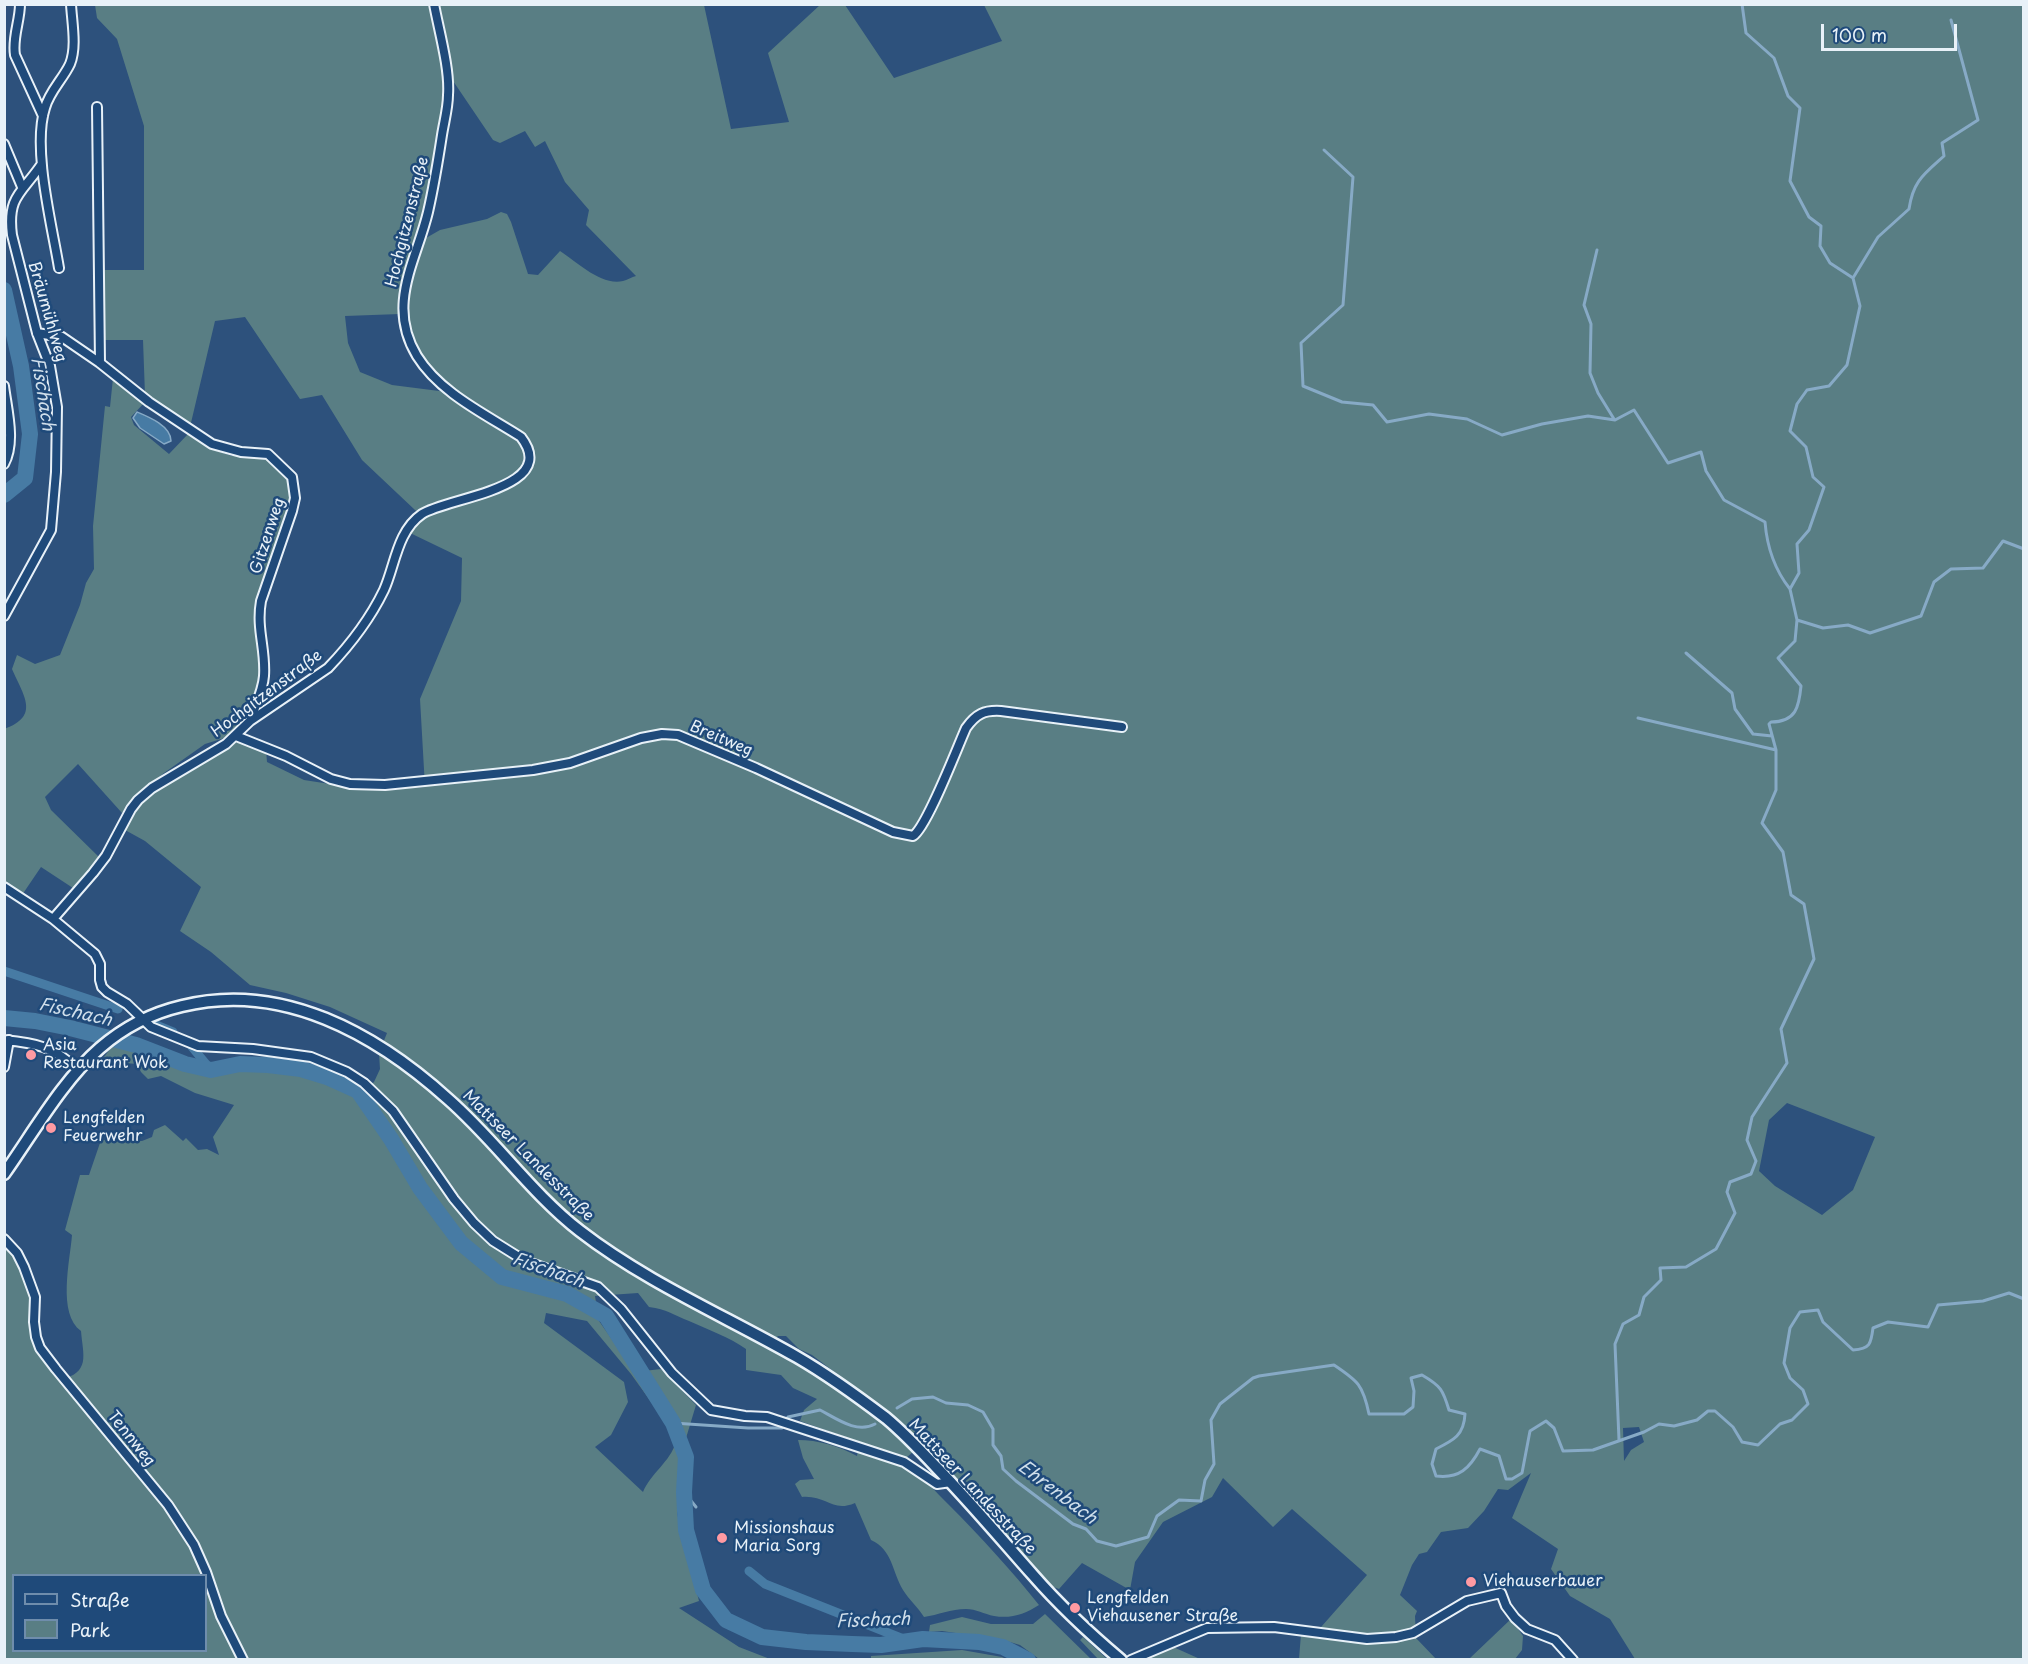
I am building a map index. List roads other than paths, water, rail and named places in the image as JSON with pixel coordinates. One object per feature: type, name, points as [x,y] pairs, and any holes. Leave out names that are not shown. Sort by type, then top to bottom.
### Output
[{"type":"main road","name":"Mattseer Landesstraße","points":[[4,1174],[78,1070],[96,1051],[142,1020],[173,1008],[223,999],[257,1000],[307,1011],[335,1022],[378,1045],[413,1069],[449,1099],[576,1228],[630,1265],[797,1357],[841,1384],[890,1421],[951,1482],[1069,1615],[1121,1659]]},
{"type":"street","points":[[20,4],[15,55],[43,117]]},
{"type":"street","points":[[60,268],[41,165],[43,117],[45,107],[73,54],[71,4]]},
{"type":"street","name":"Hochgitzenstraße","points":[[52,919],[106,856],[138,800],[152,788],[236,736],[250,721],[328,668],[371,614],[383,591],[401,541],[419,516],[441,505],[486,492],[517,479],[525,471],[529,457],[527,446],[520,437],[452,393],[438,381],[417,357],[407,332],[403,312],[406,280],[428,212],[435,182],[449,92],[434,4]]},
{"type":"street","points":[[97,107],[100,363]]},
{"type":"street","points":[[4,144],[22,187]]},
{"type":"street","name":"Bräumühlweg","points":[[4,616],[51,530],[56,472],[57,407],[50,366],[37,333],[10,221],[13,202],[22,187],[41,165]]},
{"type":"street","name":"Gitzenweg","points":[[37,333],[62,337],[100,363],[149,402],[212,444],[241,452],[268,454],[292,477],[295,498],[261,600],[258,616],[264,672],[261,692],[250,721]]},
{"type":"street","points":[[4,386],[10,438],[9,451],[4,464]]},
{"type":"street","name":"Breitweg","points":[[236,736],[286,756],[331,779],[350,784],[385,785],[533,770],[570,763],[651,735],[678,735],[756,768],[893,832],[913,836],[928,814],[966,728],[981,712],[1001,711],[1122,728]]},
{"type":"street","points":[[4,887],[52,919],[94,954],[100,964],[102,987],[127,1004],[151,1027],[198,1046],[292,1053],[329,1063],[364,1083],[393,1111],[454,1199],[493,1241],[525,1261],[598,1287],[621,1308],[672,1373],[711,1410],[767,1417],[791,1424],[904,1462],[937,1484],[951,1482]]},
{"type":"street","points":[[4,1067],[7,1040],[54,1050],[78,1070]]},
{"type":"street","name":"Tennweg","points":[[4,1239],[17,1253],[35,1297],[34,1329],[40,1347],[168,1505],[194,1545],[207,1574]]},
{"type":"street","name":"Tennweg","points":[[207,1575],[221,1616],[243,1659]]},
{"type":"street","points":[[1131,1659],[1207,1628],[1274,1627],[1356,1638],[1396,1637],[1413,1633],[1467,1601],[1501,1593],[1506,1606],[1515,1618],[1527,1629],[1555,1640],[1573,1659]]},
{"type":"water","points":[[137,412],[153,419],[163,427],[171,441],[164,444],[140,428],[133,418]]},
{"type":"waterway","points":[[1619,1440],[1615,1344],[1623,1324],[1639,1315],[1644,1297],[1661,1280],[1660,1268],[1686,1267],[1716,1249],[1735,1213],[1727,1192],[1730,1182],[1751,1174],[1756,1161],[1747,1140],[1752,1117],[1787,1063],[1781,1029],[1814,959],[1804,904],[1791,895],[1783,852],[1762,823],[1776,790],[1776,750],[1769,724],[1791,716],[1795,712],[1800,694],[1801,686],[1778,658],[1795,641],[1797,620],[1790,589],[1799,573],[1797,544],[1809,530],[1824,487],[1813,477],[1806,447],[1790,431],[1797,404],[1807,390],[1829,386],[1847,365],[1860,306],[1853,278],[1830,263],[1820,246],[1821,226],[1809,217],[1790,181],[1800,108],[1788,96],[1774,58],[1746,33],[1742,4]]},
{"type":"waterway","points":[[1853,278],[1878,237],[1909,209],[1913,191],[1921,179],[1944,156],[1942,143],[1978,120],[1951,20]]},
{"type":"waterway","points":[[1324,150],[1353,177],[1343,305],[1301,343],[1303,386],[1342,402],[1373,405],[1387,422],[1429,414],[1467,419],[1502,435],[1542,424],[1588,416],[1615,420],[1634,410],[1668,463],[1701,452],[1706,471],[1724,500],[1765,522],[1772,557],[1790,589]]},
{"type":"waterway","points":[[1597,250],[1584,305],[1591,324],[1590,373],[1598,393],[1614,419]]},
{"type":"waterway","name":"Fischach","points":[[4,290],[21,366],[30,434],[25,478],[4,495]]},
{"type":"waterway","points":[[1797,620],[1823,628],[1848,625],[1870,633],[1921,616],[1934,582],[1951,569],[1983,568],[2003,541],[2024,549]]},
{"type":"waterway","points":[[1686,653],[1732,693],[1735,709],[1753,734],[1772,736]]},
{"type":"waterway","points":[[1638,718],[1776,750]]},
{"type":"waterway","points":[[4,971],[118,1009]]},
{"type":"waterway","name":"Fischach","points":[[4,1018],[70,1028],[136,1045],[185,1064],[211,1070],[240,1064],[301,1069],[327,1077],[358,1091],[391,1139],[420,1188],[461,1243],[502,1277],[567,1294],[606,1316],[673,1423],[686,1457],[684,1492],[686,1530],[703,1590],[726,1620],[762,1637],[806,1642],[881,1645],[923,1639],[979,1642],[1003,1647],[1028,1660]]},
{"type":"waterway","points":[[156,1025],[173,1032]]},
{"type":"waterway","points":[[192,1047],[211,1070]]},
{"type":"waterway","name":"Ehrenbach","points":[[897,1408],[912,1399],[933,1397],[946,1403],[968,1405],[983,1412],[993,1429],[993,1445],[1001,1456],[1003,1469],[1073,1524],[1086,1529],[1097,1541],[1116,1546],[1148,1537],[1157,1516],[1179,1500],[1201,1501],[1205,1480],[1214,1464],[1211,1420],[1220,1404],[1253,1378],[1259,1376],[1334,1365],[1349,1375],[1362,1390],[1369,1414],[1404,1414],[1413,1407],[1414,1391],[1411,1378],[1422,1375],[1440,1389],[1449,1410],[1465,1414],[1463,1427],[1457,1436],[1436,1449],[1432,1464],[1436,1476],[1451,1476],[1463,1471],[1480,1449],[1499,1456],[1506,1479],[1512,1479],[1522,1473],[1530,1431],[1546,1421],[1554,1428],[1563,1451],[1593,1450],[1644,1432],[1659,1424],[1674,1426],[1697,1420],[1708,1411],[1715,1411],[1733,1427],[1742,1442],[1758,1445],[1780,1424],[1792,1420],[1808,1404],[1803,1390],[1790,1378],[1784,1363],[1790,1328],[1800,1312],[1818,1310],[1823,1322],[1853,1350],[1869,1345],[1873,1328],[1888,1322],[1928,1327],[1938,1305],[1983,1301],[2009,1293],[2024,1299]]},
{"type":"waterway","name":"Ehrenbach","points":[[673,1423],[782,1428],[788,1417],[820,1410],[854,1426],[868,1427],[875,1424]]},
{"type":"waterway","points":[[684,1492],[696,1507]]},
{"type":"waterway","points":[[749,1571],[765,1584],[906,1640]]},
{"type":"place","name":"Asia Restaurant Wok","points":[[31,1055]]},
{"type":"place","name":"Lengfelden Feuerwehr","points":[[51,1128]]},
{"type":"place","name":"Missionshaus Maria Sorg","points":[[722,1538]]},
{"type":"place","name":"Viehauserbauer","points":[[1471,1582]]},
{"type":"place","name":"Lengfelden Viehausener Straße","points":[[1075,1608]]}]
